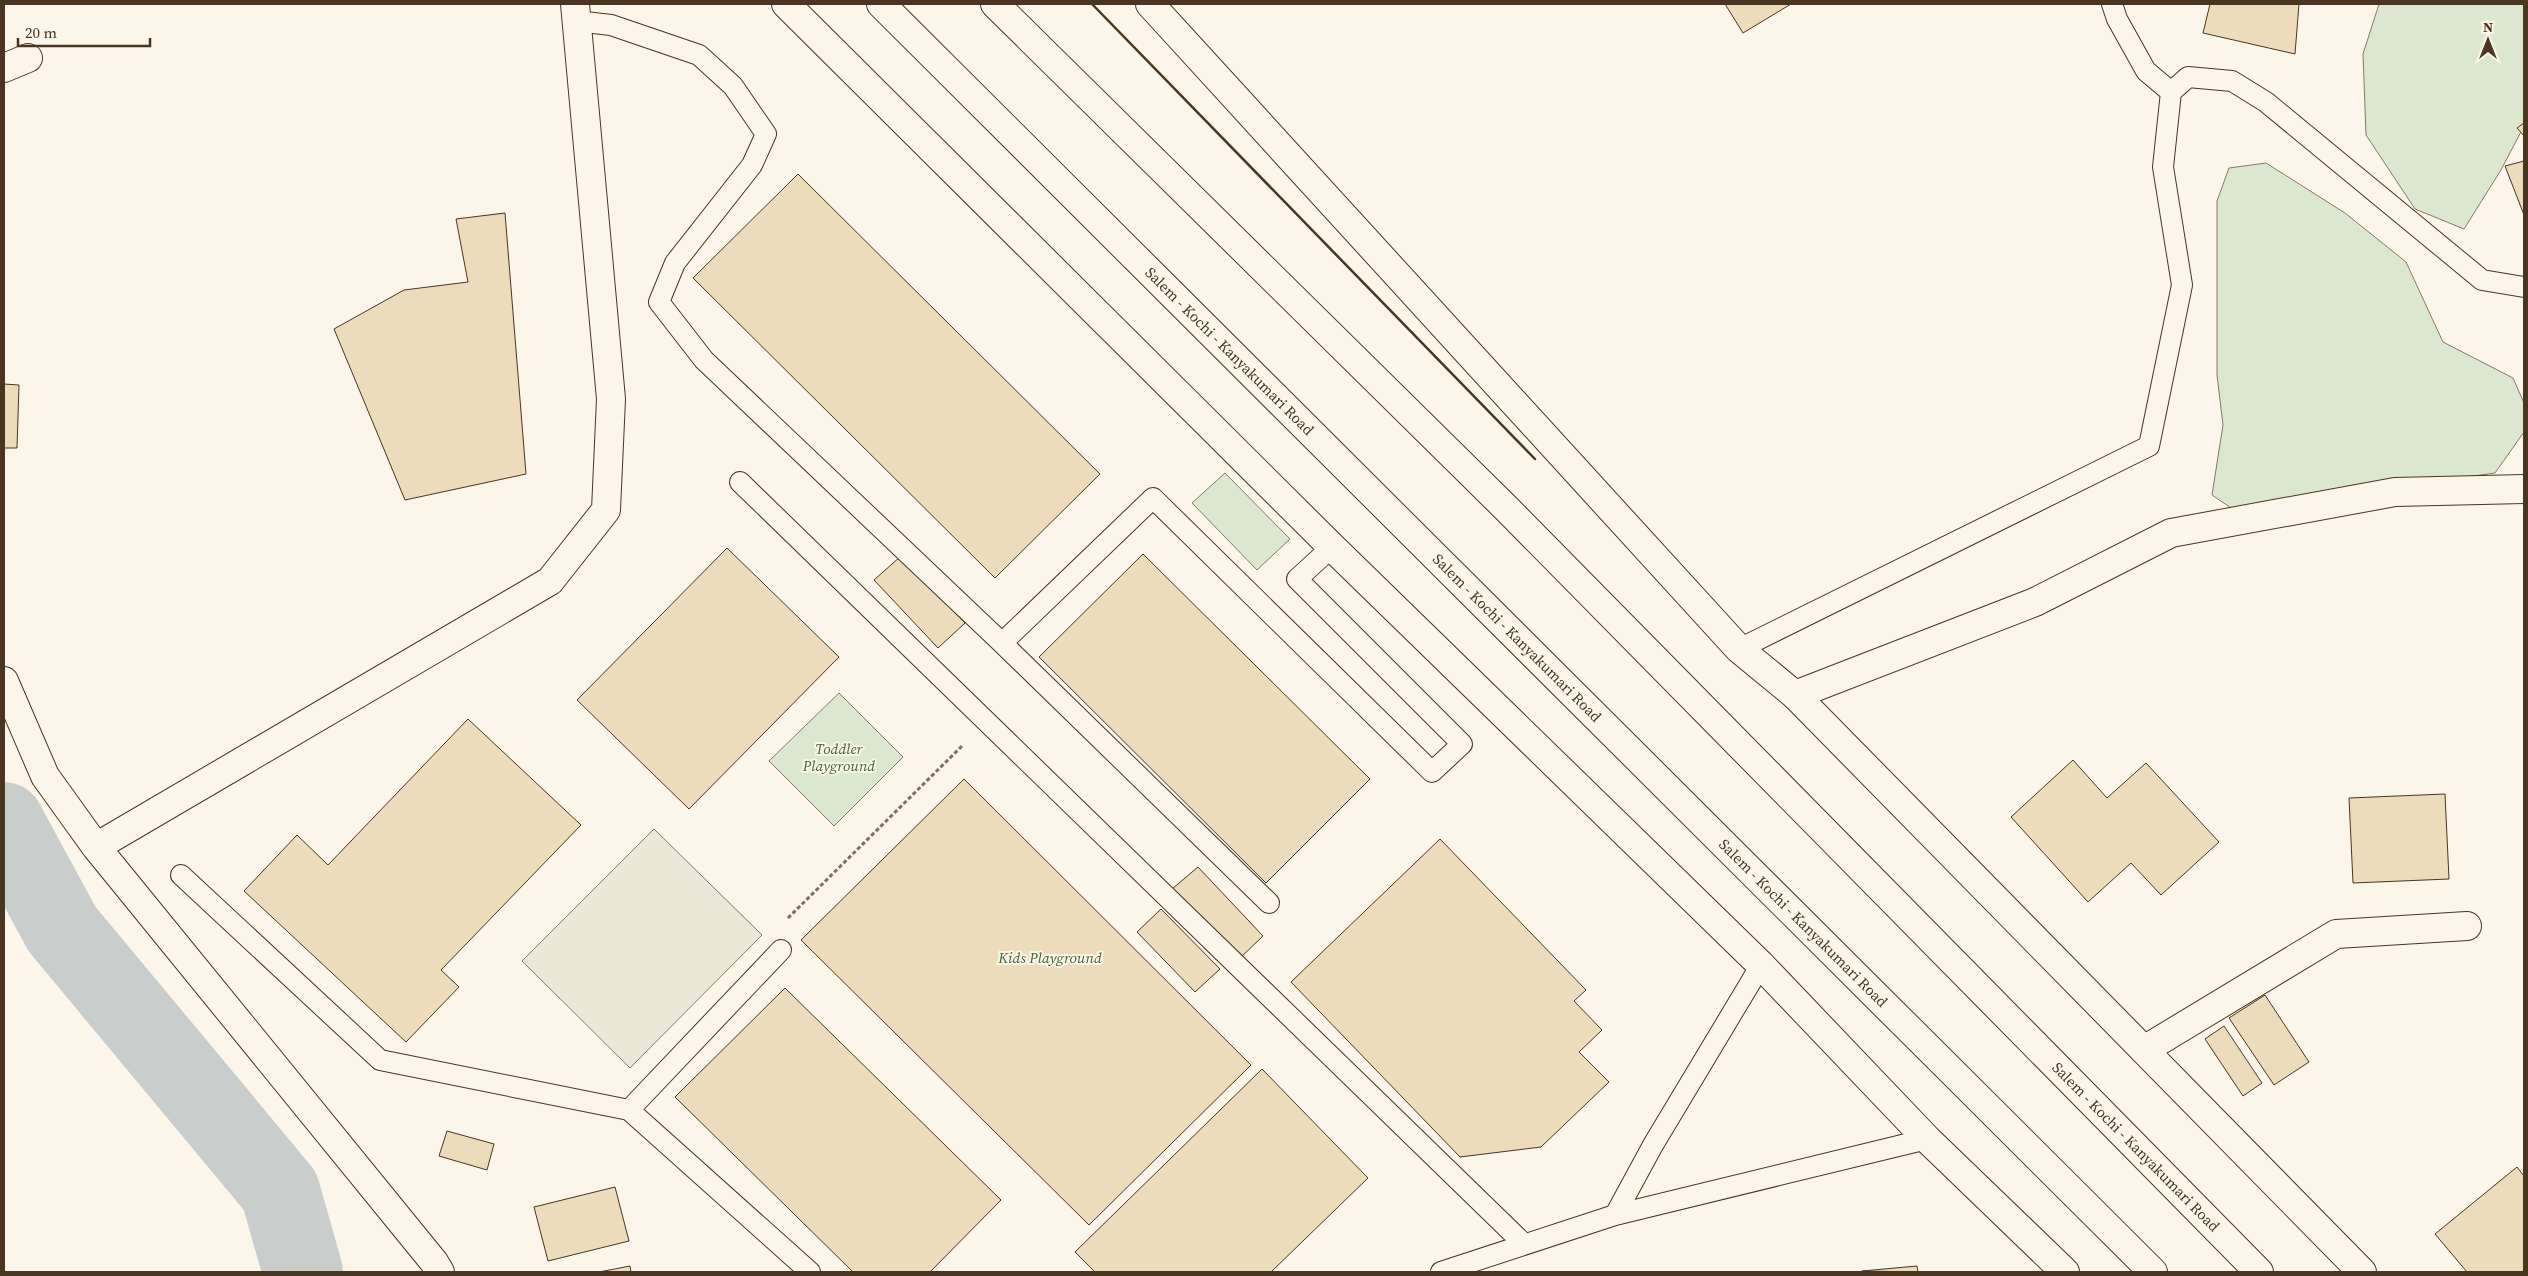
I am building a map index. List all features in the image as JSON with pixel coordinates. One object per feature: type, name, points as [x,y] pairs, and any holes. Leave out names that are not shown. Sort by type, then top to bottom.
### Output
[{"type":"main road","points":[[786,4],[1332,547],[1760,965],[1927,1139],[2062,1271]]},
{"type":"main road","name":"Salem - Kochi - Kanyakumari Road","points":[[881,4],[2153,1272]]},
{"type":"main road","name":"Salem - Kochi - Kanyakumari Road","points":[[994,4],[1515,517],[2259,1272]]},
{"type":"main road","points":[[1150,4],[1739,649],[1795,695],[2362,1272]]},
{"type":"main road","points":[[96,847],[550,581],[606,510],[611,400],[575,12]]},
{"type":"main road","points":[[1795,695],[2035,602],[2171,533],[2395,492],[2524,489]]},
{"type":"main road","points":[[4,681],[45,776],[96,847],[428,1254],[440,1272]]},
{"type":"main road","points":[[2144,1050],[2336,934],[2467,926]]},
{"type":"lane","points":[[2112,4],[2117,20],[2146,72],[2171,92]]},
{"type":"lane","points":[[575,12],[699,55],[733,86],[766,134],[752,165],[675,263],[659,302],[704,360],[1002,643],[1269,903]]},
{"type":"lane","points":[[1739,649],[2149,446],[2182,285],[2163,167],[2171,92],[2188,77],[2232,81],[2266,102],[2482,280],[2524,288]]},
{"type":"lane","points":[[740,482],[1524,1244]]},
{"type":"lane","points":[[1002,643],[1154,498],[1432,772],[1462,744],[1297,579],[1332,547]]},
{"type":"lane","points":[[180,875],[380,1060],[630,1110],[810,1272]]},
{"type":"lane","points":[[630,1110],[781,950]]},
{"type":"lane","points":[[1615,1215],[1653,1146],[1760,965]]},
{"type":"lane","points":[[1441,1272],[1615,1215],[1927,1139]]},
{"type":"path","points":[[781,950],[787,920],[987,722]]},
{"type":"green space","points":[[2379,4],[2524,4],[2524,126],[2501,170],[2464,229],[2415,209],[2366,135],[2363,54]]},
{"type":"green space","points":[[2266,163],[2345,213],[2406,262],[2443,342],[2513,378],[2524,403],[2524,432],[2495,473],[2438,481],[2243,516],[2212,495],[2223,425],[2217,375],[2217,201],[2229,168]]},
{"type":"green space","points":[[1225,473],[1290,539],[1257,570],[1192,503]]},
{"type":"green space","name":"Toddler Playground","points":[[839,693],[903,757],[834,826],[769,761]]},
{"type":"shaded area","points":[[654,829],[762,935],[630,1068],[522,961]]},
{"type":"building","points":[[1725,4],[1791,4],[1743,33]]},
{"type":"building","points":[[2210,4],[2299,4],[2295,54],[2203,33]]},
{"type":"building","points":[[2524,123],[2524,136],[2517,128]]},
{"type":"building","points":[[2524,161],[2524,215],[2505,166]]},
{"type":"building","points":[[798,174],[1100,474],[995,578],[693,278]]},
{"type":"building","points":[[505,213],[526,474],[405,500],[334,329],[404,290],[468,282],[456,219]]},
{"type":"building","points":[[4,384],[19,385],[17,448],[4,448]]},
{"type":"building","points":[[727,548],[839,657],[689,809],[577,700]]},
{"type":"building","points":[[1143,554],[1370,779],[1266,883],[1039,657]]},
{"type":"building","points":[[901,556],[965,623],[938,648],[874,580]]},
{"type":"building","points":[[468,719],[581,825],[441,970],[459,987],[406,1042],[244,891],[297,835],[328,865]]},
{"type":"building","points":[[2073,760],[2107,798],[2146,763],[2219,842],[2161,895],[2131,863],[2088,902],[2011,817]]},
{"type":"building","points":[[964,779],[1251,1065],[1089,1225],[801,940]]},
{"type":"building","points":[[2445,794],[2449,879],[2353,883],[2349,798]]},
{"type":"building","points":[[1440,839],[1586,990],[1574,1001],[1602,1030],[1579,1052],[1609,1082],[1541,1147],[1460,1157],[1291,982]]},
{"type":"building","points":[[1198,867],[1263,936],[1238,960],[1172,889]]},
{"type":"building","points":[[1161,909],[1220,969],[1195,992],[1137,932]]},
{"type":"building","points":[[785,988],[1001,1200],[930,1272],[853,1272],[675,1097]]},
{"type":"building","points":[[2265,995],[2309,1062],[2274,1085],[2229,1018]]},
{"type":"building","points":[[2224,1026],[2262,1083],[2243,1096],[2205,1039]]},
{"type":"building","points":[[1262,1069],[1368,1178],[1271,1272],[1095,1272],[1075,1252]]},
{"type":"building","points":[[447,1131],[494,1144],[487,1170],[439,1156]]},
{"type":"building","points":[[2517,1167],[2524,1176],[2524,1272],[2467,1272],[2435,1234]]},
{"type":"building","points":[[615,1187],[629,1241],[548,1261],[534,1207]]},
{"type":"building","points":[[630,1266],[631,1272],[599,1272]]},
{"type":"building","points":[[1917,1266],[1918,1272],[1862,1271]]},
{"type":"waterway","points":[[4,822],[62,929],[280,1191],[303,1272]]},
{"type":"wall","points":[[1092,4],[1535,459]]},
{"type":"park label","name":"Kids Playground","points":[[1050,958]]}]
